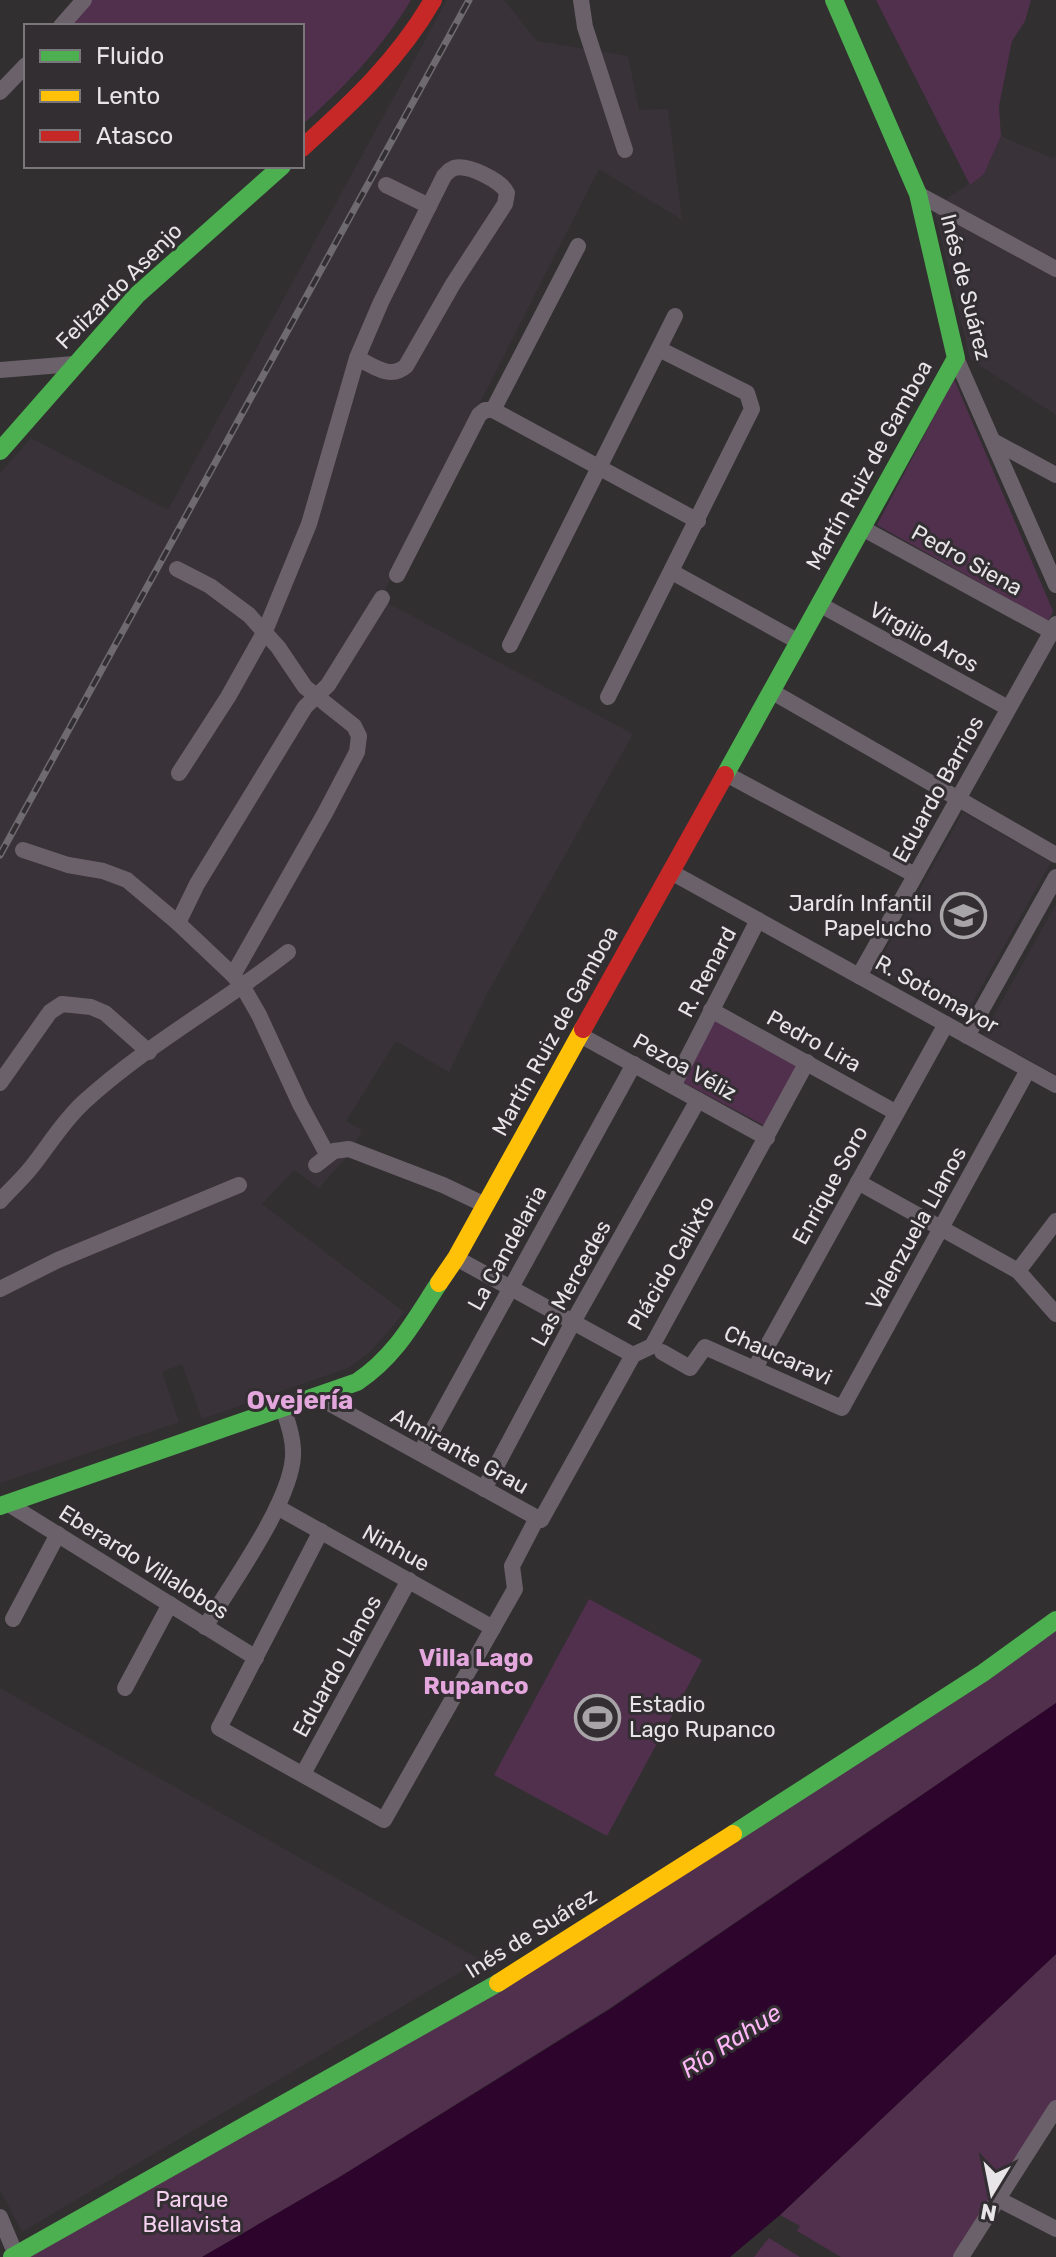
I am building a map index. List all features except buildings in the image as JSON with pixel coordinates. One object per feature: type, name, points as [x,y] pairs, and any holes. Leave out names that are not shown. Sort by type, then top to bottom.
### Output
[{"type":"street","points":[[63,24],[84,0]]},
{"type":"street","points":[[304,146],[377,79],[406,44],[433,0]]},
{"type":"street","points":[[581,0],[585,27],[625,150]]},
{"type":"street","name":"Inés de Suárez","points":[[834,0],[918,194],[956,358],[1056,585]]},
{"type":"street","points":[[0,92],[24,67]]},
{"type":"street","points":[[179,773],[228,697],[265,631],[309,524],[357,358],[444,176],[458,167],[499,182],[507,193],[505,204],[453,284],[406,366],[390,373],[357,358]]},
{"type":"street","name":"Felizardo Asenjo","points":[[0,451],[137,295],[280,168]]},
{"type":"street","points":[[386,185],[429,206]]},
{"type":"street","points":[[918,194],[1056,269]]},
{"type":"street","points":[[493,410],[578,246]]},
{"type":"street","points":[[510,645],[675,316]]},
{"type":"street","points":[[608,697],[752,409],[747,393],[659,349]]},
{"type":"street","name":"Martín Ruiz de Gamboa","points":[[4,1504],[357,1382],[379,1367],[403,1338],[456,1258],[956,358]]},
{"type":"street","points":[[0,370],[74,364]]},
{"type":"street","points":[[397,575],[479,415],[485,410],[493,410],[698,521]]},
{"type":"street","points":[[993,441],[1056,475]]},
{"type":"street","name":"Pedro Siena","points":[[862,528],[1054,628]]},
{"type":"street","points":[[177,569],[224,595],[265,631],[297,677],[316,698],[354,726],[359,736],[359,747],[238,981]]},
{"type":"street","points":[[672,572],[799,642]]},
{"type":"street","points":[[178,923],[197,884],[305,707],[328,685],[382,598]]},
{"type":"street","name":"Virgilio Aros","points":[[819,604],[1008,708]]},
{"type":"street","name":"Eduardo Barrios","points":[[859,976],[1054,628]]},
{"type":"street","points":[[771,691],[1056,855]]},
{"type":"street","points":[[726,774],[915,875]]},
{"type":"street","points":[[23,850],[120,877],[142,891],[238,981],[259,1015],[310,1125],[321,1160],[349,1149],[443,1185],[485,1205]]},
{"type":"street","name":"R. Sotomayor","points":[[671,872],[1056,1085]]},
{"type":"street","points":[[967,1036],[1056,877]]},
{"type":"street","name":"R. Renard","points":[[673,1086],[758,920]]},
{"type":"street","points":[[0,1201],[29,1170],[74,1112],[238,981],[288,952]]},
{"type":"street","points":[[0,1083],[50,1012],[62,1004],[91,1007],[105,1013],[149,1052]]},
{"type":"street","name":"Pedro Lira","points":[[711,1010],[895,1112]]},
{"type":"street","name":"Enrique Soro","points":[[755,1368],[946,1024]]},
{"type":"street","name":"Pezoa Véliz","points":[[580,1035],[767,1138]]},
{"type":"street","name":"Plácido Calixto","points":[[303,1774],[384,1820],[515,1589],[512,1566],[633,1355],[652,1346],[807,1062]]},
{"type":"street","name":"La Candelaria","points":[[420,1453],[634,1064]]},
{"type":"street","name":"Valenzuela Llanos","points":[[842,1408],[1028,1070]]},
{"type":"street","name":"Las Mercedes","points":[[484,1489],[573,1322],[698,1100]]},
{"type":"street","points":[[858,1182],[1018,1271],[1056,1314]]},
{"type":"street","points":[[0,1289],[58,1260],[239,1185]]},
{"type":"street","points":[[1018,1271],[1056,1221]]},
{"type":"street","points":[[456,1258],[633,1355]]},
{"type":"street","name":"Chaucaravi","points":[[662,1352],[690,1368],[705,1347],[842,1408]]},
{"type":"street","name":"Almirante Grau","points":[[316,1396],[539,1519]]},
{"type":"street","points":[[205,1627],[277,1507],[291,1469],[293,1454],[283,1408]]},
{"type":"street","name":"Eberardo Villalobos","points":[[4,1504],[58,1534],[256,1658]]},
{"type":"street","name":"Ninhue","points":[[277,1507],[493,1628]]},
{"type":"street","points":[[303,1774],[219,1728],[321,1531]]},
{"type":"street","points":[[13,1619],[58,1534]]},
{"type":"street","name":"Eduardo Llanos","points":[[303,1774],[409,1580]]},
{"type":"street","points":[[125,1688],[170,1604]]},
{"type":"street","name":"Inés de Suárez","points":[[14,2256],[521,1970],[959,1689],[1056,1620]]},
{"type":"street","points":[[961,2257],[1056,2108]]},
{"type":"street","points":[[998,2199],[1056,2229]]},
{"type":"street","points":[[0,2217],[14,2256]]},
{"type":"shaded area","points":[[447,0],[504,0],[537,41],[628,56],[639,110],[668,109],[682,220],[599,169],[380,599],[633,734],[489,990],[449,1072],[396,1041],[346,1121],[362,1130],[351,1152],[319,1188],[294,1170],[262,1204],[404,1312],[393,1326],[370,1352],[348,1368],[202,1419],[182,1364],[162,1372],[179,1422],[0,1483],[0,473],[31,438],[168,510]]},
{"type":"shaded area","points":[[1001,136],[1054,159],[1056,153],[1056,415],[970,359],[934,207],[984,174]]},
{"type":"shaded area","name":"Jardín Infantil Papelucho","points":[[963,812],[1051,862],[964,1018],[874,971]]},
{"type":"shaded area","points":[[1056,904],[1056,1075],[983,1035]]},
{"type":"shaded area","points":[[0,1688],[481,1960],[22,2232],[0,2190]]},
{"type":"green space","points":[[89,0],[411,0],[388,35],[361,67],[304,123],[304,24],[69,24]]},
{"type":"green space","points":[[876,0],[1031,0],[1025,21],[1012,41],[999,106],[1001,136],[984,174],[970,185]]},
{"type":"green space","points":[[954,379],[1053,611],[1048,621],[877,525]]},
{"type":"green space","points":[[714,1020],[798,1065],[765,1126],[681,1081]]},
{"type":"green space","name":"Estadio Lago Rupanco","points":[[589,1599],[702,1660],[607,1836],[494,1775]]},
{"type":"green space","name":"Parque Bellavista","points":[[1056,1627],[1056,1703],[610,2008],[338,2178],[202,2257],[20,2257],[485,1995]]},
{"type":"green space","points":[[1056,1954],[1056,2102],[959,2257],[841,2257],[797,2231],[800,2226],[780,2215]]},
{"type":"green space","points":[[769,2238],[800,2257],[754,2257]]},
{"type":"water","name":"Río Rahue","points":[[1056,1703],[1056,1954],[780,2215],[730,2257],[202,2257],[338,2178],[610,2009]]},
{"type":"railway","points":[[0,855],[469,0]]},
{"type":"traffic: fast","points":[[725,775],[956,358],[918,194],[834,0]]},
{"type":"traffic: fast","points":[[0,451],[137,295],[280,168]]},
{"type":"traffic: fast","points":[[0,1506],[357,1382],[393,1349],[439,1283]]},
{"type":"traffic: fast","points":[[733,1834],[983,1673],[1056,1620]]},
{"type":"traffic: fast","points":[[12,2257],[498,1983]]},
{"type":"traffic: slow","points":[[439,1283],[456,1258],[583,1029]]},
{"type":"traffic: slow","points":[[498,1983],[733,1834]]},
{"type":"traffic: jam","points":[[304,146],[390,61],[433,0]]},
{"type":"traffic: jam","points":[[583,1029],[725,775]]},
{"type":"place","name":"Jardín Infantil Papelucho","points":[[963,916]]},
{"type":"place","name":"Estadio Lago Rupanco","points":[[598,1717]]},
{"type":"district","name":"Ovejería","points":[[300,1400]]},
{"type":"district","name":"Villa Lago Rupanco","points":[[476,1672]]}]
